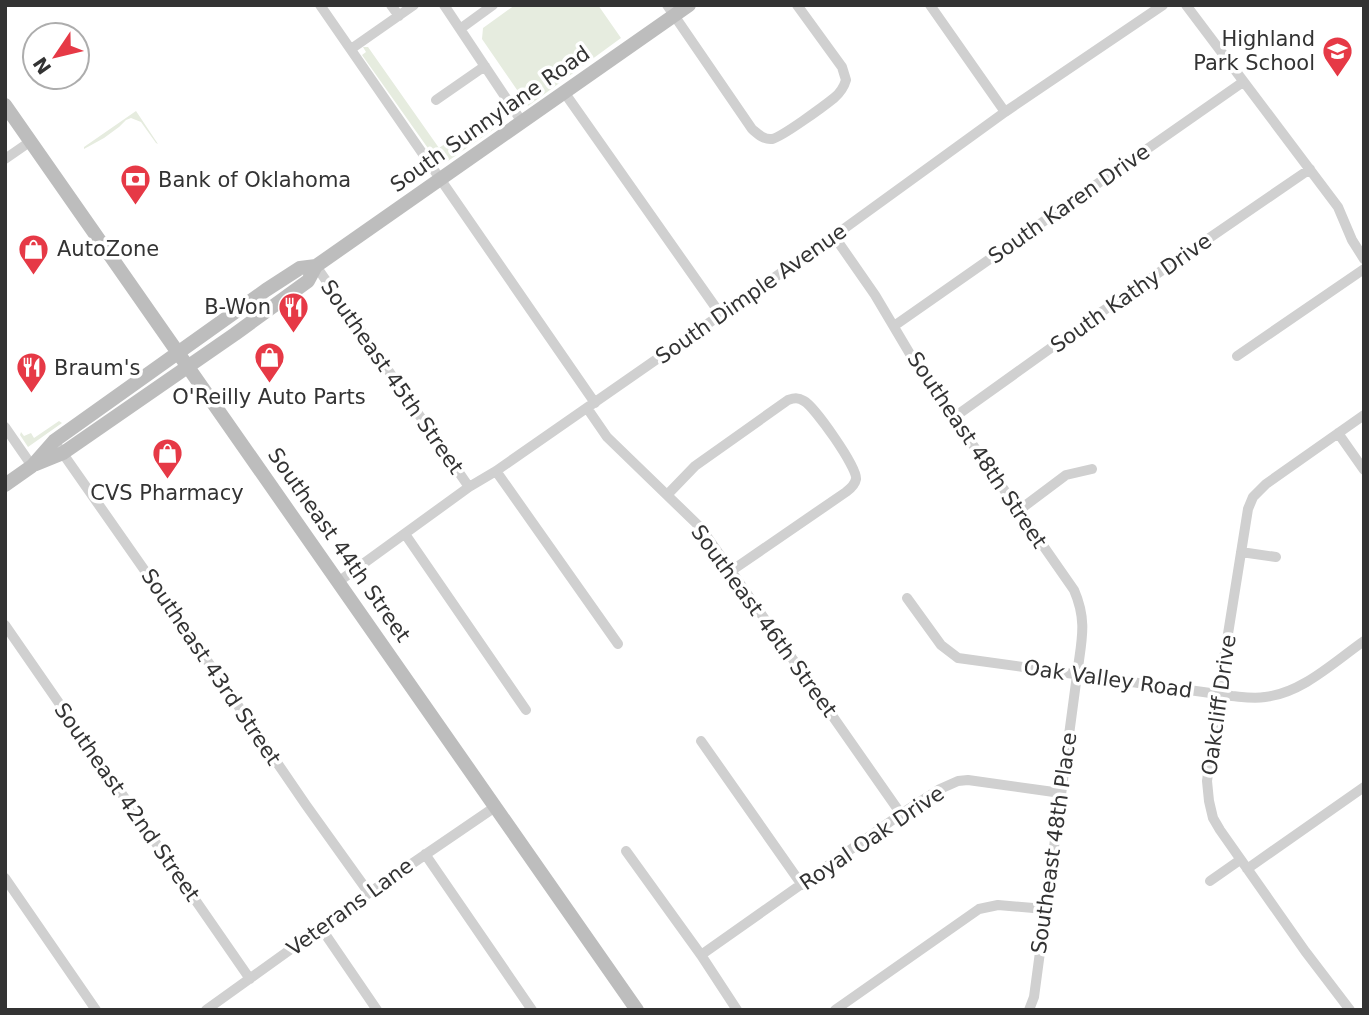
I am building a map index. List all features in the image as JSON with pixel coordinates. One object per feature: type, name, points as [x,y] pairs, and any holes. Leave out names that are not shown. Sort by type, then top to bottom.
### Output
[{"type":"main road","name":"South Sunnylane Road","points":[[5,485],[59,447],[188,366],[308,281],[316,266],[564,92],[670,11],[689,5]]},
{"type":"main road","name":"Southeast 44th Street","points":[[5,104],[637,1010]]},
{"type":"main road","name":"South Sunnylane Road","points":[[59,447],[178,351],[300,268],[316,266]]},
{"type":"street","name":"Southeast 46th Street","points":[[320,5],[591,406],[607,437],[701,528],[901,814]]},
{"type":"street","points":[[391,5],[399,16]]},
{"type":"street","points":[[351,49],[414,5]]},
{"type":"street","points":[[444,5],[522,122]]},
{"type":"street","points":[[460,29],[493,5]]},
{"type":"street","points":[[670,11],[752,129],[760,137],[772,139],[835,97],[844,88],[846,80],[842,67],[797,5]]},
{"type":"street","points":[[930,5],[1005,112]]},
{"type":"street","name":"South Dimple Avenue","points":[[338,582],[469,487],[591,406],[834,236],[1005,112],[1163,5]]},
{"type":"street","points":[[1186,5],[1338,207],[1352,240],[1364,259]]},
{"type":"street","points":[[436,100],[485,66]]},
{"type":"street","name":"South Karen Drive","points":[[894,326],[1243,82]]},
{"type":"street","points":[[564,92],[721,315]]},
{"type":"street","points":[[5,159],[31,141]]},
{"type":"street","name":"South Kathy Drive","points":[[953,418],[1097,315],[1310,169]]},
{"type":"street","name":"Southeast 48th Street","points":[[834,236],[875,295],[913,359],[1074,590],[1083,626],[1077,675]]},
{"type":"street","name":"Southeast 45th Street","points":[[316,266],[469,487]]},
{"type":"street","points":[[1237,356],[1364,269]]},
{"type":"street","points":[[667,495],[695,466],[788,400],[800,398],[812,407],[853,466],[855,483],[846,492],[731,571]]},
{"type":"street","name":"Oakcliff Drive","points":[[1350,1010],[1220,830],[1213,818],[1208,781],[1245,516],[1253,497],[1258,490],[1364,415]]},
{"type":"street","points":[[5,427],[32,466]]},
{"type":"street","points":[[1338,433],[1364,470]]},
{"type":"street","name":"Southeast 43rd Street","points":[[59,447],[369,893]]},
{"type":"street","points":[[1018,511],[1066,475],[1092,468]]},
{"type":"street","name":"Southeast 45th Street","points":[[496,471],[618,645]]},
{"type":"street","points":[[405,534],[526,710]]},
{"type":"street","points":[[1241,552],[1276,557]]},
{"type":"street","name":"Oak Valley Road","points":[[907,598],[941,645],[958,658],[1220,695],[1253,698],[1280,694],[1309,680],[1364,641]]},
{"type":"street","name":"Southeast 42nd Street","points":[[5,625],[250,979]]},
{"type":"street","name":"Southeast 48th Place","points":[[1029,1010],[1034,997],[1077,675]]},
{"type":"street","points":[[701,741],[802,886]]},
{"type":"street","name":"Royal Oak Drive","points":[[701,955],[940,789],[958,781],[968,780],[1061,793]]},
{"type":"street","points":[[1247,869],[1364,787]]},
{"type":"street","name":"Veterans Lane","points":[[206,1010],[495,807]]},
{"type":"street","points":[[626,851],[737,1010]]},
{"type":"street","points":[[425,854],[532,1010]]},
{"type":"street","points":[[1210,881],[1240,860]]},
{"type":"street","points":[[5,878],[96,1010]]},
{"type":"street","points":[[835,1010],[979,909],[998,905],[1045,909]]},
{"type":"street","points":[[321,928],[377,1010]]},
{"type":"shaded area","points":[[515,5],[598,5],[621,38],[528,106],[482,39],[483,28]]},
{"type":"shaded area","points":[[363,47],[368,47],[439,148],[474,124],[480,129],[477,122],[494,110],[504,122],[448,161],[437,161],[362,55],[366,52]]},
{"type":"shaded area","points":[[136,111],[158,144],[141,122],[131,118],[84,149],[84,147]]},
{"type":"shaded area","points":[[59,421],[62,423],[28,447],[20,435],[21,432],[24,436],[31,433],[34,438]]},
{"type":"place","name":"Highland Park School","points":[[1338,78]]},
{"type":"place","name":"Bank of Oklahoma","points":[[135,207]]},
{"type":"place","name":"AutoZone","points":[[34,276]]},
{"type":"place","name":"B-Won","points":[[294,334]]},
{"type":"place","name":"O'Reilly Auto Parts","points":[[269,384]]},
{"type":"place","name":"Braum's","points":[[31,395]]},
{"type":"place","name":"CVS Pharmacy","points":[[167,480]]}]
